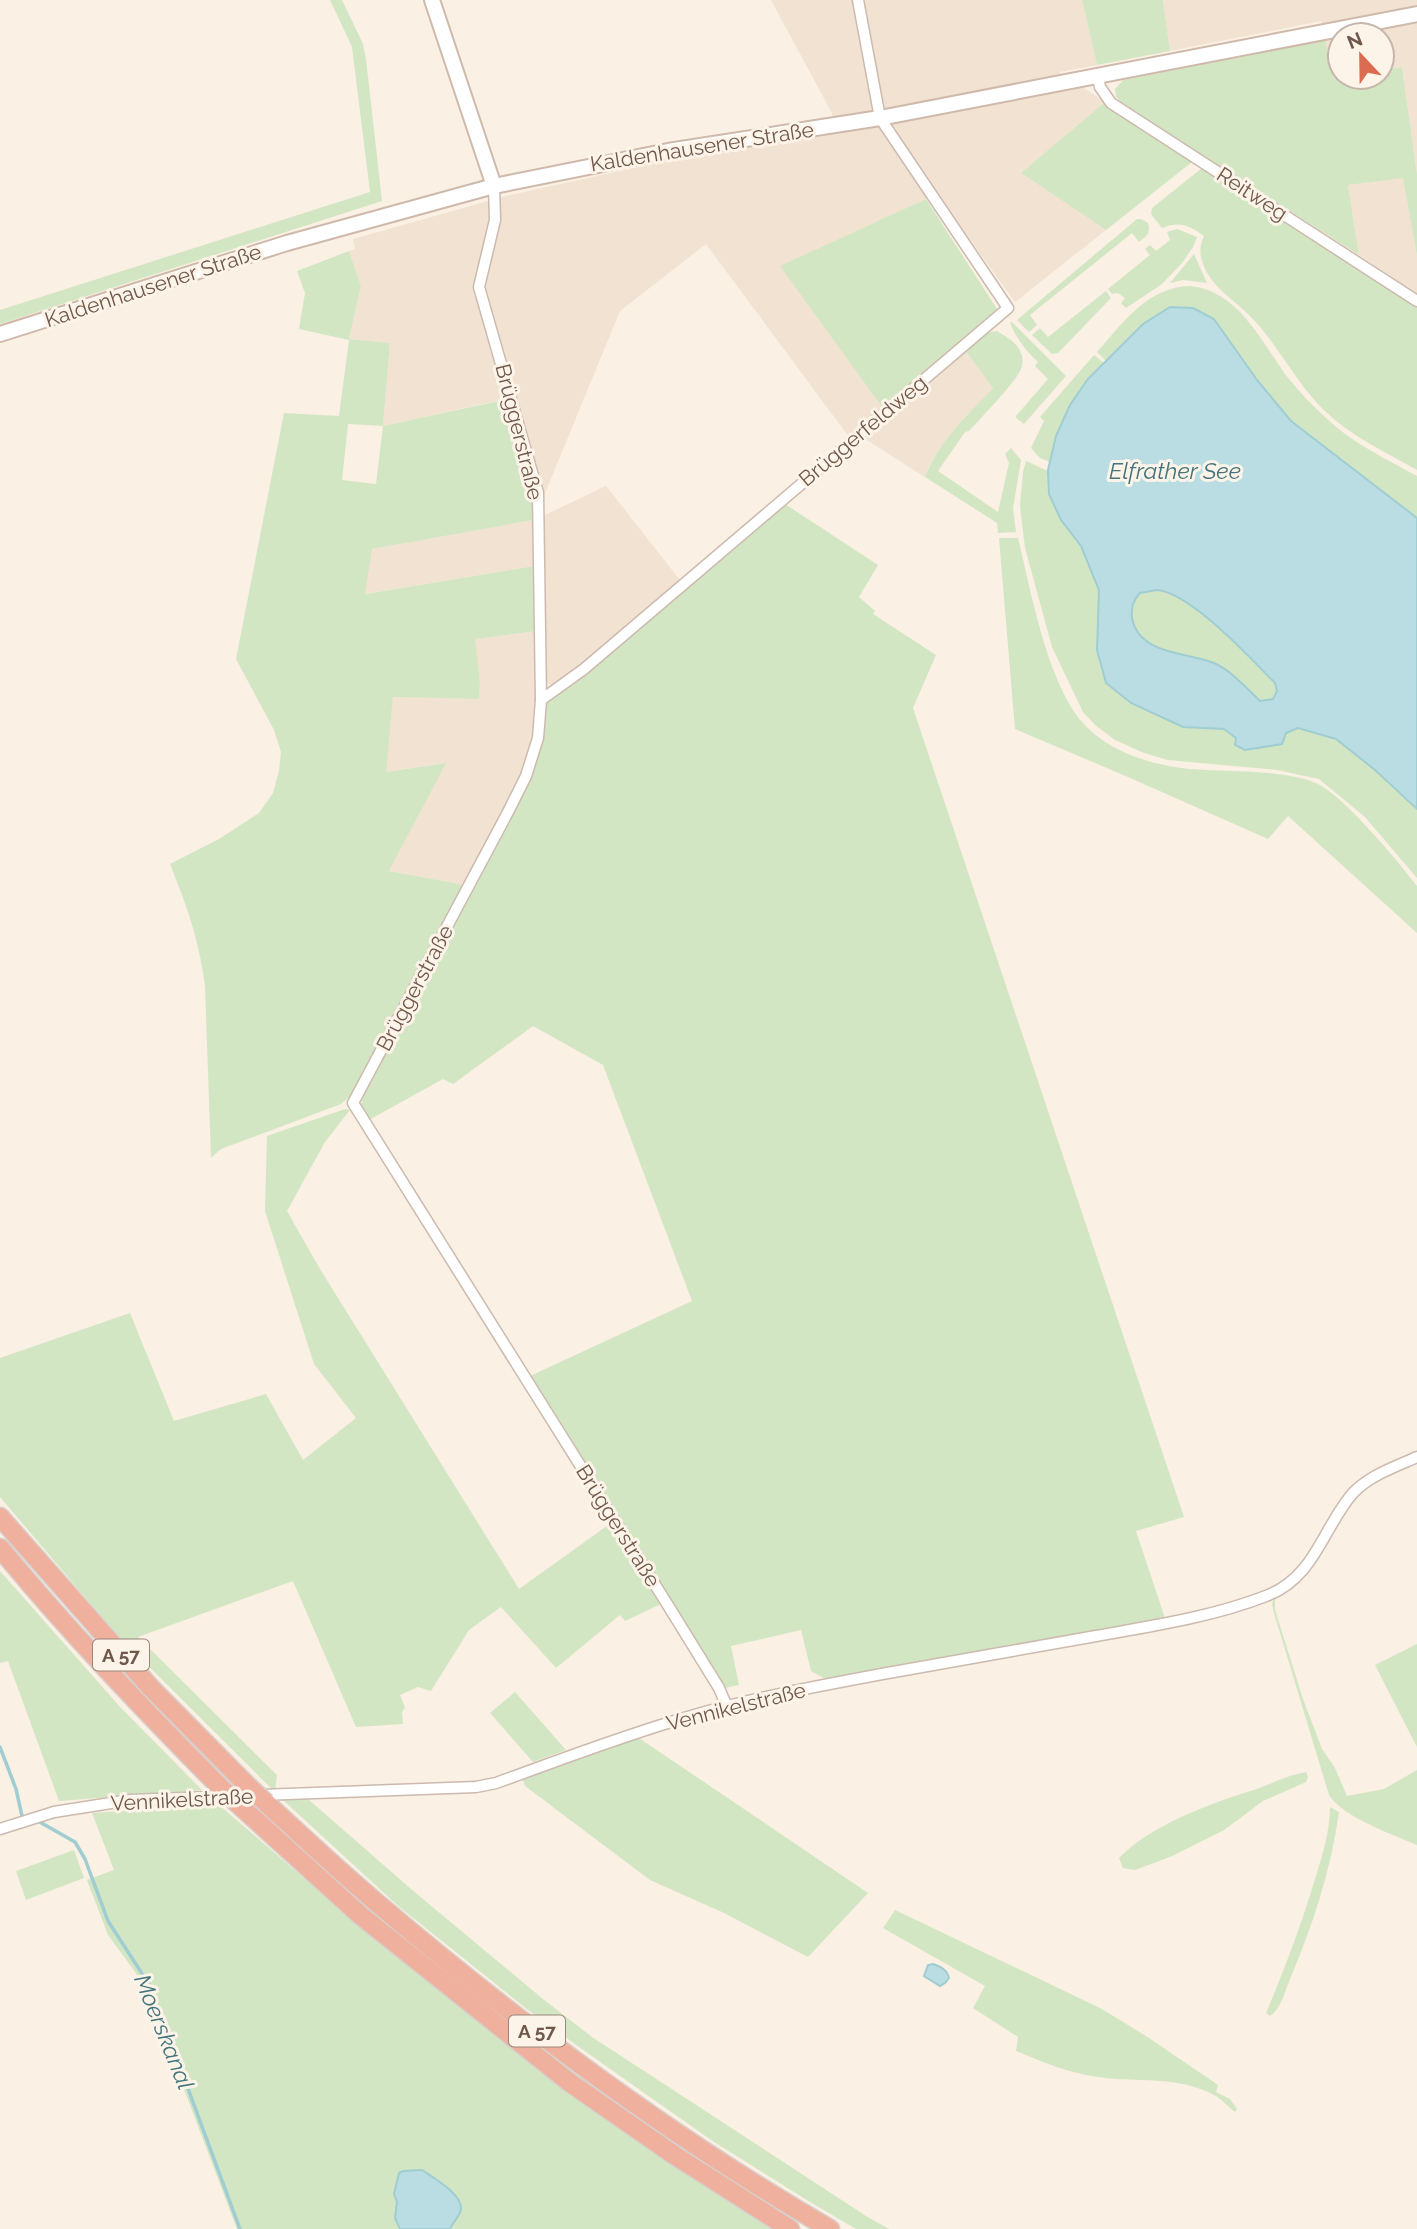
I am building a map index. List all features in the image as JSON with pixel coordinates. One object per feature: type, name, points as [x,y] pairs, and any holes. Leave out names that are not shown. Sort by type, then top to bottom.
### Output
[{"type":"highway","name":"A 57","points":[[0,1517],[151,1688],[249,1787],[413,1934],[573,2059],[679,2134],[830,2229]]},
{"type":"highway","name":"A 57","points":[[0,1548],[135,1701],[220,1787],[360,1915],[569,2082],[674,2155],[790,2229]]},
{"type":"main road","points":[[432,0],[494,186]]},
{"type":"main road","name":"Kaldenhausener Straße","points":[[0,334],[287,243],[494,186],[668,151],[880,118],[1417,14]]},
{"type":"street","points":[[858,0],[880,118]]},
{"type":"street","name":"Reitweg","points":[[1098,76],[1100,87],[1111,103],[1417,301]]},
{"type":"street","name":"Brüggerfeldweg","points":[[541,700],[584,669],[1008,308],[880,118]]},
{"type":"street","name":"Brüggerstraße","points":[[494,186],[495,220],[479,287],[538,493],[541,700],[538,738],[526,776],[353,1103],[669,1607],[719,1688],[727,1707]]},
{"type":"street","name":"Vennikelstraße","points":[[0,1829],[54,1812],[130,1800],[476,1787],[495,1783],[645,1730],[727,1707],[881,1674],[1167,1623],[1266,1596],[1291,1580],[1311,1559],[1351,1496],[1361,1485],[1374,1476],[1417,1457]]},
{"type":"shaded area","points":[[771,0],[1082,0],[1097,65],[1059,72],[1105,102],[1021,173],[1106,230],[1015,302],[937,194],[781,266],[882,407],[849,437],[706,244],[620,311],[543,498],[515,397],[383,426],[390,343],[349,339],[361,286],[349,251],[355,249],[353,239],[506,196],[675,159],[835,134],[832,113]]},
{"type":"shaded area","points":[[1163,0],[1417,0],[1417,174],[1402,67],[1396,68],[1396,21],[1326,21],[1326,46],[1321,21],[1170,51]]},
{"type":"shaded area","points":[[1403,177],[1417,256],[1417,294],[1359,255],[1348,185]]},
{"type":"shaded area","points":[[964,349],[993,388],[963,419],[930,464],[925,477],[862,437]]},
{"type":"shaded area","points":[[606,486],[680,580],[558,685],[553,686],[547,683],[545,678],[543,516]]},
{"type":"shaded area","points":[[533,520],[534,566],[364,594],[371,549]]},
{"type":"shaded area","points":[[537,631],[534,739],[509,801],[465,885],[389,871],[445,763],[385,772],[393,697],[478,699],[480,681],[474,639]]},
{"type":"green space","points":[[330,0],[342,0],[363,44],[382,201],[0,324],[0,310],[370,192],[352,47]]},
{"type":"green space","points":[[1082,0],[1163,0],[1170,51],[1097,65]]},
{"type":"green space","points":[[1325,40],[1326,91],[1396,91],[1396,68],[1402,67],[1417,174],[1417,256],[1403,178],[1348,185],[1359,255],[1121,103],[1115,89],[1123,80]]},
{"type":"green space","points":[[1105,102],[1192,158],[1192,162],[1106,230],[1021,173]]},
{"type":"green space","points":[[1206,167],[1417,307],[1417,470],[1354,434],[1322,409],[1262,329],[1210,278],[1200,254],[1204,236],[1184,225],[1162,228],[1151,214],[1152,208]]},
{"type":"green space","points":[[926,199],[997,309],[882,407],[780,266]]},
{"type":"green space","points":[[1137,219],[1148,223],[1149,232],[1144,238],[1139,242],[1132,233],[1030,315],[1037,325],[1029,332],[1017,320]]},
{"type":"green space","points":[[1177,229],[1197,237],[1193,247],[1162,284],[1126,308],[1121,303],[1125,298],[1118,293],[1112,294],[1108,289],[1150,255],[1145,249],[1150,245],[1156,251],[1170,240],[1167,232]]},
{"type":"green space","points":[[349,251],[361,286],[349,339],[390,343],[383,426],[508,399],[535,505],[533,520],[372,549],[365,594],[534,566],[537,631],[475,639],[480,681],[479,699],[393,697],[386,772],[446,763],[389,871],[465,885],[394,1013],[353,1094],[341,1104],[221,1149],[211,1158],[205,986],[192,924],[170,864],[219,839],[259,813],[273,793],[279,771],[281,752],[274,730],[236,659],[284,413],[339,416],[349,340],[299,329],[305,293],[297,271]],"holes":[[[348,424],[383,426],[376,484],[342,480]]]},
{"type":"green space","points":[[1194,254],[1207,283],[1183,280],[1170,283]]},
{"type":"green space","points":[[1190,286],[1208,290],[1236,308],[1293,384],[1336,427],[1417,476],[1417,518],[1291,421],[1257,380],[1214,319],[1193,308],[1143,324],[1106,361],[1097,352],[1137,308],[1161,293]]},
{"type":"green space","points":[[1106,291],[1111,298],[1058,353],[1052,354],[1032,335],[1040,328],[1048,337]]},
{"type":"green space","points":[[1012,322],[1066,376],[1024,424],[1016,416],[1048,379],[1035,366],[1038,362],[1018,339],[1010,323]]},
{"type":"green space","points":[[997,331],[1019,349],[1022,355],[1021,369],[997,400],[969,431],[965,432],[938,471],[998,512],[1009,463],[1005,454],[1011,448],[1021,460],[1013,508],[1016,532],[998,533],[997,523],[925,477],[946,441],[993,388],[964,349],[982,333]]},
{"type":"green space","points":[[1094,355],[1104,363],[1085,385],[1070,409],[1050,462],[1040,458],[1031,448],[1044,421],[1040,417]]},
{"type":"green space","points":[[1026,461],[1048,471],[1049,494],[1061,520],[1081,546],[1099,590],[1097,650],[1183,727],[1224,729],[1236,738],[1286,733],[1298,728],[1336,739],[1417,809],[1417,878],[1365,817],[1319,779],[1277,770],[1168,760],[1115,740],[1095,725],[1083,712],[1052,647],[1025,548],[1020,506]]},
{"type":"green space","points":[[785,504],[878,565],[859,597],[875,611],[873,614],[936,655],[913,708],[1184,1517],[1136,1531],[1165,1618],[827,1680],[811,1671],[801,1630],[731,1646],[739,1685],[725,1688],[530,1376],[692,1301],[603,1065],[533,1026],[453,1084],[443,1079],[367,1121],[361,1105],[366,1086],[530,779],[545,702]]},
{"type":"green space","points":[[999,538],[1018,538],[1042,635],[1059,684],[1070,705],[1093,733],[1118,749],[1160,764],[1189,769],[1287,775],[1316,783],[1340,800],[1370,830],[1417,886],[1417,933],[1288,816],[1268,839],[1015,729]]},
{"type":"green space","points":[[1157,590],[1187,602],[1219,628],[1275,683],[1278,691],[1273,699],[1260,701],[1221,666],[1154,646],[1144,639],[1136,630],[1132,618],[1133,604],[1140,593]]},
{"type":"green space","points":[[345,1109],[350,1110],[325,1142],[287,1211],[320,1269],[519,1589],[611,1523],[661,1604],[625,1621],[620,1615],[556,1668],[501,1607],[469,1630],[431,1691],[418,1687],[400,1695],[405,1707],[402,1712],[403,1724],[356,1727],[293,1581],[138,1637],[277,1775],[275,1792],[118,1636],[0,1497],[0,1358],[130,1313],[174,1421],[266,1394],[303,1460],[356,1418],[314,1364],[265,1211],[267,1136]]},
{"type":"green space","points":[[0,1571],[121,1708],[202,1790],[59,1801],[8,1661],[0,1663]]},
{"type":"green space","points":[[1275,1595],[1275,1610],[1303,1699],[1322,1749],[1335,1768],[1347,1796],[1384,1789],[1417,1770],[1417,1845],[1357,1818],[1329,1795],[1274,1613],[1272,1604]]},
{"type":"green space","points":[[1417,1644],[1417,1747],[1375,1665]]},
{"type":"green space","points":[[515,1692],[566,1750],[533,1762],[490,1713]]},
{"type":"green space","points":[[636,1736],[868,1893],[808,1957],[724,1913],[650,1880],[525,1786],[523,1780],[526,1775]]},
{"type":"green space","points":[[1306,1772],[1306,1782],[1263,1801],[1224,1830],[1170,1857],[1135,1870],[1123,1868],[1119,1858],[1164,1825],[1219,1801]]},
{"type":"green space","points":[[282,1799],[308,1799],[411,1889],[592,2037],[889,2229],[856,2229],[810,2202],[711,2140],[579,2047],[528,2010],[397,1905]]},
{"type":"green space","points":[[219,1805],[355,1922],[567,2091],[776,2229],[450,2229],[460,2201],[443,2183],[394,2194],[400,2229],[237,2229],[149,1997],[138,1976],[108,1935],[87,1880],[114,1870],[92,1813]]},
{"type":"green space","points":[[1330,1807],[1339,1812],[1320,1897],[1282,1999],[1270,2016],[1266,2013],[1311,1894],[1327,1833]]},
{"type":"green space","points":[[74,1850],[84,1878],[26,1900],[16,1871]]},
{"type":"green space","points":[[895,1910],[1102,2009],[1218,2085],[1216,2092],[1230,2099],[1237,2109],[1235,2112],[1214,2095],[1186,2085],[1087,2075],[1056,2067],[1016,2051],[1018,2037],[973,2008],[985,1986],[883,1928]]},
{"type":"water","name":"Elfrather See","points":[[1170,307],[1193,308],[1214,319],[1257,380],[1291,421],[1417,518],[1417,809],[1336,739],[1298,728],[1286,733],[1282,744],[1245,750],[1235,745],[1236,738],[1224,729],[1183,727],[1131,703],[1106,683],[1097,650],[1099,590],[1081,546],[1061,520],[1049,494],[1048,470],[1056,436],[1070,405],[1088,379],[1143,324]],"holes":[[[1157,590],[1171,594],[1203,614],[1275,683],[1277,691],[1273,699],[1260,701],[1221,666],[1154,646],[1144,639],[1136,630],[1132,618],[1132,607],[1136,599],[1140,593]]]},
{"type":"water","points":[[933,1964],[943,1969],[949,1978],[940,1986],[924,1976],[928,1965]]},
{"type":"water","points":[[422,2170],[446,2187],[460,2203],[461,2211],[450,2229],[400,2229],[395,2218],[397,2202],[394,2194],[399,2173]]},
{"type":"waterway","name":"Moerskanal","points":[[0,1747],[16,1789],[22,1816]]},
{"type":"waterway","name":"Moerskanal","points":[[38,1821],[75,1842],[85,1859],[108,1921],[150,1986],[240,2229]]}]
